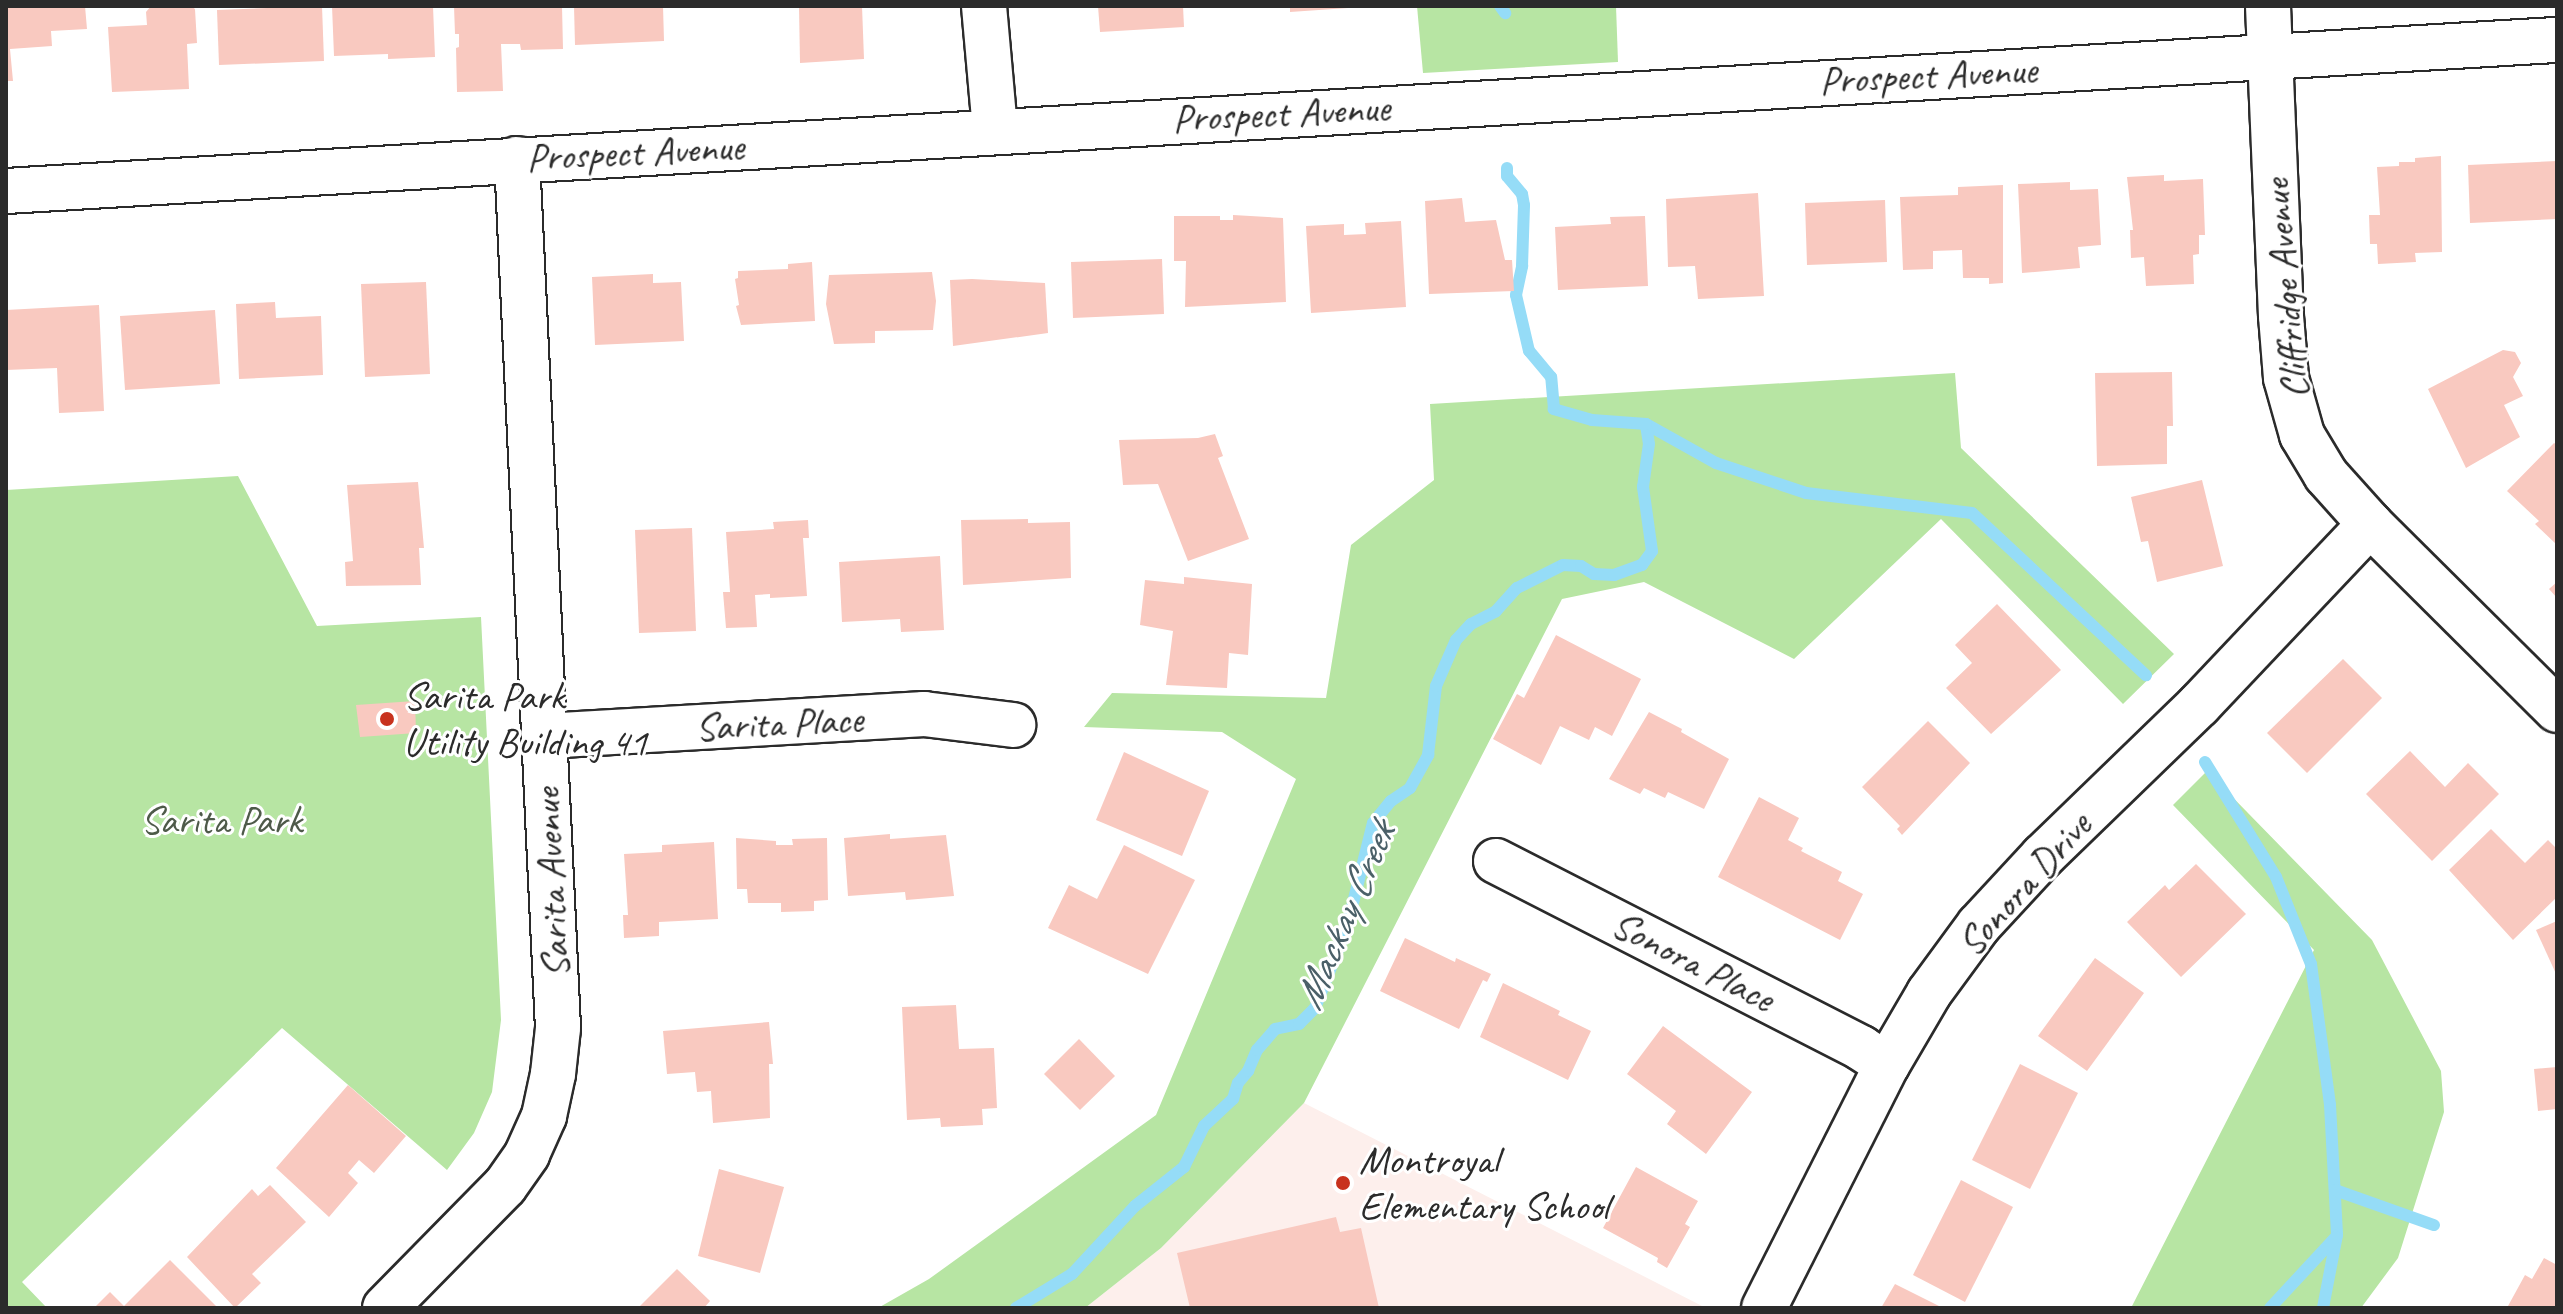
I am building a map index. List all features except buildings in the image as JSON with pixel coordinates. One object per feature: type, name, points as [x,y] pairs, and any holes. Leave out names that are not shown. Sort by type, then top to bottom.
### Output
[{"type":"street","points":[[984,6],[995,130]]},
{"type":"street","name":"Cliffridge Avenue","points":[[2268,6],[2281,316],[2293,411],[2312,457],[2370,524],[2557,710]]},
{"type":"street","name":"Prospect Avenue","points":[[6,191],[995,130],[2557,40]]},
{"type":"street","name":"Sarita Avenue","points":[[385,1308],[505,1186],[527,1154],[544,1116],[558,1028],[517,159]]},
{"type":"street","name":"Sonora Drive","points":[[1764,1308],[1887,1065],[1929,993],[1979,925],[2043,856],[2220,684],[2370,524]]},
{"type":"street","name":"Sarita Place","points":[[544,736],[924,714],[1013,725]]},
{"type":"street","name":"Sonora Place","points":[[1496,861],[1887,1065]]},
{"type":"shaded area","name":"Montroyal Elementary School","points":[[1304,1103],[1706,1308],[1085,1308],[1161,1248]]},
{"type":"green space","points":[[1417,6],[1616,6],[1618,62],[1423,73]]},
{"type":"green space","points":[[1955,373],[1961,448],[2174,654],[2123,704],[1941,519],[1794,659],[1644,582],[1562,599],[1304,1103],[1161,1248],[1085,1308],[878,1308],[929,1279],[1156,1115],[1296,779],[1222,732],[1084,727],[1112,693],[1326,698],[1351,545],[1434,480],[1430,404]]},
{"type":"green space","name":"Sarita Park","points":[[238,476],[317,626],[481,617],[501,1020],[492,1092],[474,1133],[447,1170],[282,1028],[22,1282],[47,1308],[6,1308],[6,490]]},
{"type":"green space","points":[[2207,771],[2372,940],[2441,1071],[2444,1112],[2398,1258],[2361,1308],[2131,1308],[2314,950],[2173,805]]},
{"type":"waterway","name":"Mackay Creek","points":[[1500,6],[1505,13]]},
{"type":"waterway","name":"Mackay Creek","points":[[1016,1308],[1072,1274],[1135,1206],[1184,1167],[1204,1126],[1233,1099],[1238,1083],[1248,1071],[1257,1050],[1275,1029],[1299,1024],[1315,1008],[1347,927],[1373,823],[1391,801],[1410,788],[1428,755],[1436,686],[1456,640],[1471,624],[1496,611],[1517,588],[1563,565],[1581,566],[1594,574],[1614,575],[1642,565],[1652,551],[1643,487],[1649,444],[1646,424],[1592,420],[1554,409],[1551,377],[1529,351],[1516,295],[1522,266],[1524,205],[1522,194],[1507,176],[1507,168]]},
{"type":"waterway","points":[[1646,424],[1716,463],[1806,493],[1972,513],[2146,675]]},
{"type":"waterway","points":[[2205,762],[2276,877],[2311,964],[2330,1105],[2337,1235],[2323,1308]]},
{"type":"waterway","points":[[2335,1190],[2434,1225]]},
{"type":"waterway","points":[[2270,1308],[2336,1237]]},
{"type":"place","name":"Sarita Park Utility Building 41","points":[[387,719]]},
{"type":"place","name":"Montroyal Elementary School","points":[[1343,1183]]}]
